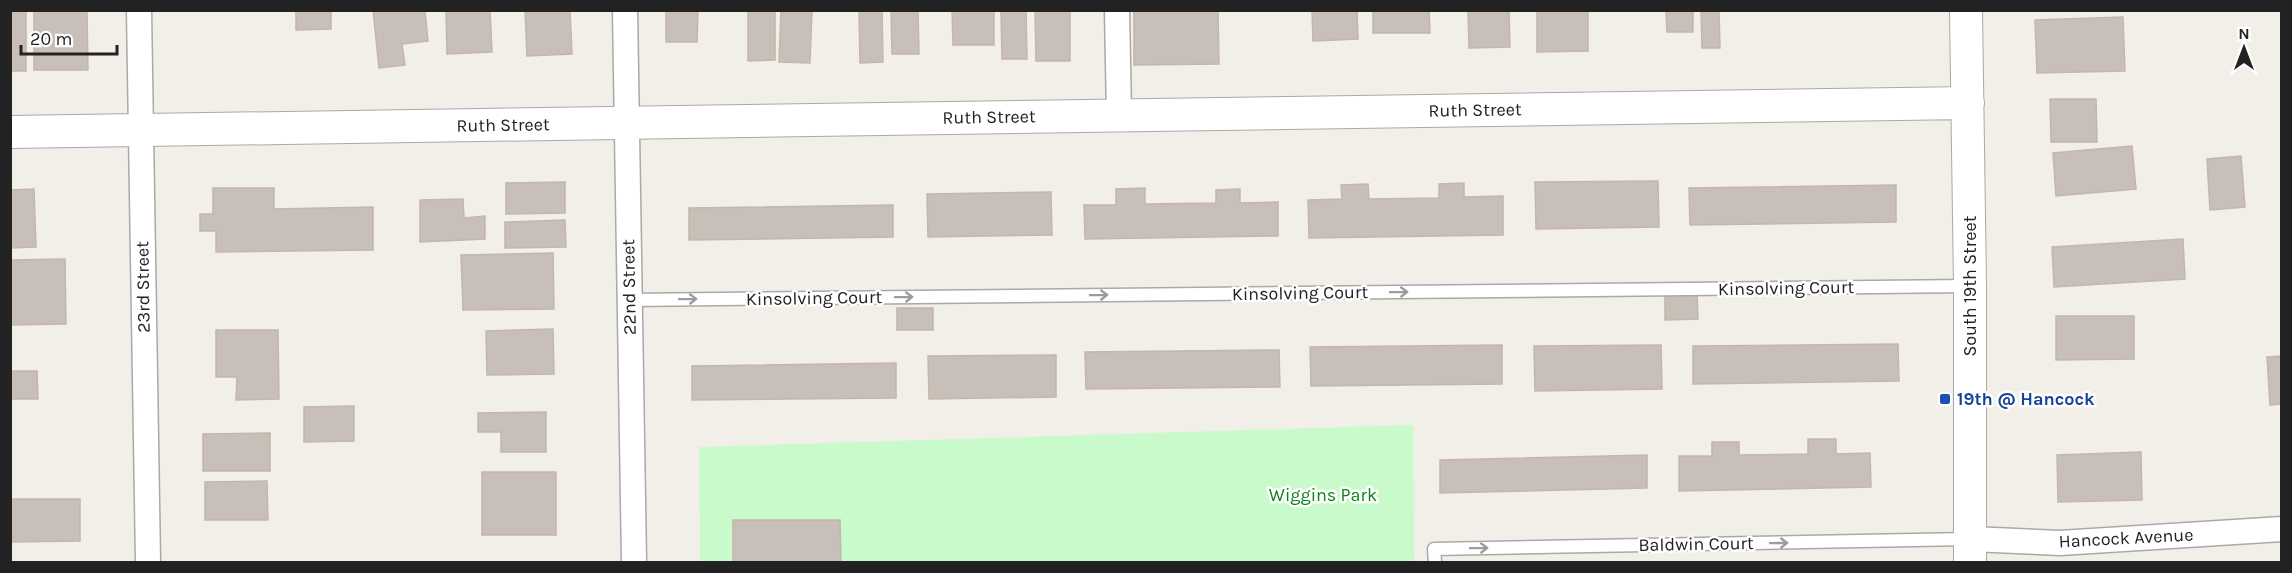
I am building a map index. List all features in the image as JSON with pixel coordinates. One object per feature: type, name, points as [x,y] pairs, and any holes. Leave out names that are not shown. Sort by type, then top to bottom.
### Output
[{"type":"street","name":"23rd Street","points":[[139,10],[148,562]]},
{"type":"street","name":"22nd Street","points":[[625,10],[634,562]]},
{"type":"street","points":[[1117,10],[1119,116]]},
{"type":"street","name":"South 19th Street","points":[[1966,10],[1971,551]]},
{"type":"street","name":"Ruth Street","points":[[10,132],[1968,103]]},
{"type":"street","name":"Hancock Avenue","points":[[1971,551],[2282,529]]},
{"type":"lane","name":"Kinsolving Court","points":[[629,300],[1970,286]]},
{"type":"lane","name":"Baldwin Court","points":[[1435,562],[1434,549],[1971,551]]},
{"type":"green space","name":"Wiggins Park","points":[[1413,425],[1414,562],[700,562],[699,447]]},
{"type":"building","points":[[10,10],[26,10],[26,71],[10,71]]},
{"type":"building","points":[[34,10],[87,10],[88,70],[34,70]]},
{"type":"building","points":[[296,10],[331,10],[331,29],[296,30]]},
{"type":"building","points":[[373,10],[425,10],[428,41],[402,44],[405,65],[379,68]]},
{"type":"building","points":[[446,10],[490,10],[492,52],[447,54]]},
{"type":"building","points":[[525,10],[570,10],[572,54],[527,56]]},
{"type":"building","points":[[666,10],[698,10],[697,42],[666,42]]},
{"type":"building","points":[[748,10],[775,10],[775,60],[748,61]]},
{"type":"building","points":[[781,10],[812,10],[810,63],[779,62]]},
{"type":"building","points":[[859,10],[882,10],[883,62],[860,63]]},
{"type":"building","points":[[891,10],[918,10],[919,54],[892,54]]},
{"type":"building","points":[[952,10],[994,10],[994,45],[953,45]]},
{"type":"building","points":[[1001,10],[1026,10],[1027,59],[1002,59]]},
{"type":"building","points":[[1035,10],[1070,10],[1070,61],[1036,61]]},
{"type":"building","points":[[1134,10],[1218,10],[1219,64],[1134,65]]},
{"type":"building","points":[[1312,10],[1357,10],[1358,39],[1313,41]]},
{"type":"building","points":[[1373,10],[1429,10],[1430,33],[1373,33]]},
{"type":"building","points":[[1468,10],[1509,10],[1510,47],[1469,48]]},
{"type":"building","points":[[1537,10],[1588,10],[1588,51],[1537,52]]},
{"type":"building","points":[[1666,10],[1693,10],[1693,32],[1667,32]]},
{"type":"building","points":[[1701,10],[1719,10],[1720,48],[1702,48]]},
{"type":"building","points":[[2123,17],[2125,71],[2037,73],[2035,20]]},
{"type":"building","points":[[2050,99],[2096,99],[2097,142],[2051,142]]},
{"type":"building","points":[[2132,146],[2136,189],[2056,196],[2053,153]]},
{"type":"building","points":[[2241,156],[2245,207],[2210,210],[2207,159]]},
{"type":"building","points":[[1658,181],[1659,227],[1536,229],[1535,182]]},
{"type":"building","points":[[565,182],[565,213],[506,214],[506,183]]},
{"type":"building","points":[[1464,183],[1464,197],[1503,196],[1503,235],[1309,238],[1308,200],[1342,199],[1341,185],[1368,184],[1369,199],[1439,198],[1439,184]]},
{"type":"building","points":[[1896,185],[1896,222],[1690,225],[1689,188]]},
{"type":"building","points":[[213,188],[274,188],[274,209],[373,207],[373,250],[216,252],[216,231],[200,231],[200,214],[213,214]]},
{"type":"building","points":[[1145,188],[1145,204],[1216,203],[1216,190],[1240,189],[1240,203],[1278,202],[1278,236],[1085,239],[1084,205],[1116,205],[1116,189]]},
{"type":"building","points":[[34,189],[36,247],[10,248],[10,190]]},
{"type":"building","points":[[1051,192],[1052,235],[928,237],[927,194]]},
{"type":"building","points":[[463,199],[464,218],[485,216],[485,239],[420,242],[420,200]]},
{"type":"building","points":[[893,205],[893,237],[689,240],[689,208]]},
{"type":"building","points":[[565,220],[566,247],[505,248],[505,222]]},
{"type":"building","points":[[2183,239],[2185,279],[2054,287],[2052,247]]},
{"type":"building","points":[[553,253],[554,309],[463,310],[461,255]]},
{"type":"building","points":[[65,259],[66,324],[10,325],[10,260]]},
{"type":"building","points":[[1697,293],[1698,319],[1665,320],[1665,294]]},
{"type":"building","points":[[897,308],[933,308],[933,330],[897,330]]},
{"type":"building","points":[[2056,316],[2134,316],[2134,359],[2056,360]]},
{"type":"building","points":[[553,329],[554,374],[487,375],[486,331]]},
{"type":"building","points":[[216,330],[278,330],[279,399],[236,400],[237,377],[216,377]]},
{"type":"building","points":[[1898,344],[1899,381],[1693,384],[1693,346]]},
{"type":"building","points":[[1502,345],[1502,384],[1311,386],[1310,347]]},
{"type":"building","points":[[1661,345],[1662,389],[1535,391],[1534,346]]},
{"type":"building","points":[[1279,350],[1280,387],[1086,389],[1085,352]]},
{"type":"building","points":[[1056,355],[1056,397],[929,399],[928,356]]},
{"type":"building","points":[[2282,356],[2282,404],[2270,405],[2267,357]]},
{"type":"building","points":[[896,363],[896,398],[692,400],[692,366]]},
{"type":"building","points":[[10,371],[37,371],[38,399],[10,399]]},
{"type":"building","points":[[354,406],[354,441],[304,442],[304,407]]},
{"type":"building","points":[[546,412],[546,452],[501,452],[501,432],[478,432],[478,413]]},
{"type":"building","points":[[270,433],[270,471],[203,471],[203,434]]},
{"type":"building","points":[[1808,439],[1836,439],[1836,454],[1870,453],[1871,487],[1679,491],[1679,456],[1712,456],[1712,442],[1739,442],[1739,455],[1808,454]]},
{"type":"building","points":[[2141,452],[2142,500],[2058,502],[2057,455]]},
{"type":"building","points":[[1647,455],[1647,488],[1440,493],[1440,460]]},
{"type":"building","points":[[482,472],[556,472],[556,535],[482,535]]},
{"type":"building","points":[[267,481],[268,520],[205,520],[205,482]]},
{"type":"building","points":[[10,499],[80,499],[80,541],[10,542]]},
{"type":"building","points":[[733,520],[840,520],[841,562],[733,562]]},
{"type":"place","name":"19th @ Hancock","points":[[1945,399]]}]
